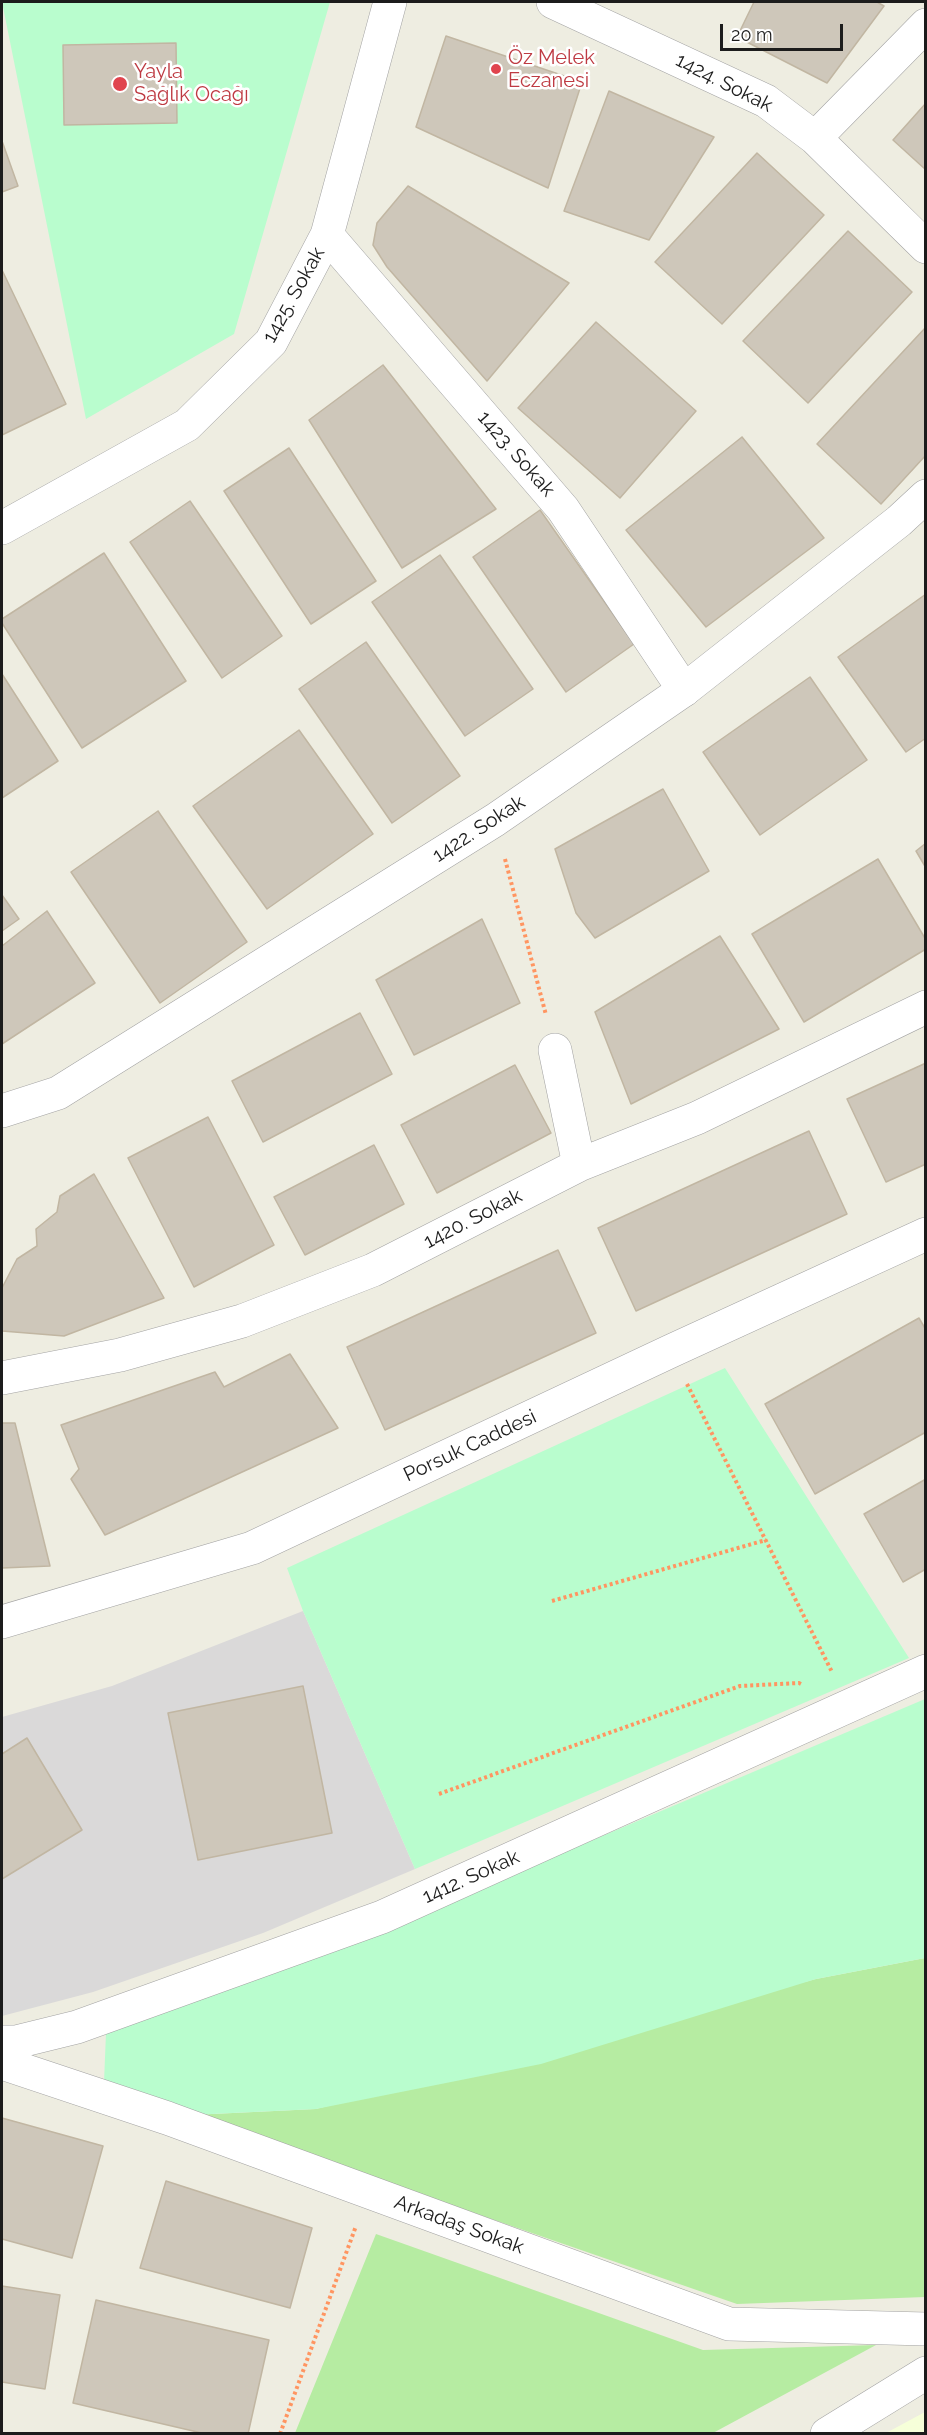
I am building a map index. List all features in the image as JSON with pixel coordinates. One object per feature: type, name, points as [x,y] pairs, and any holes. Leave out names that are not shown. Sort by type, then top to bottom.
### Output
[{"type":"street","name":"1425. Sokak","points":[[2,528],[187,425],[271,342],[327,235],[390,2]]},
{"type":"street","name":"1424. Sokak","points":[[553,2],[766,100],[815,138],[926,247]]},
{"type":"street","points":[[815,138],[926,26]]},
{"type":"street","name":"1423. Sokak","points":[[327,235],[563,509],[684,690]]},
{"type":"street","name":"1422. Sokak","points":[[2,1111],[58,1093],[495,820],[684,690],[899,521],[926,496]]},
{"type":"street","name":"1420. Sokak","points":[[2,1378],[120,1354],[242,1320],[373,1270],[579,1165],[697,1118],[926,1007]]},
{"type":"street","points":[[555,1050],[579,1165]]},
{"type":"street","name":"Porsuk Caddesi","points":[[2,1622],[252,1548],[926,1234]]},
{"type":"street","name":"1412. Sokak","points":[[2,2042],[16,2042],[76,2027],[382,1917],[926,1671]]},
{"type":"street","name":"Arkadaş Sokak","points":[[2,2063],[167,2118],[729,2324],[926,2329]]},
{"type":"street","points":[[827,2433],[926,2373]]},
{"type":"path","points":[[495,820],[555,1050]]},
{"type":"path","points":[[671,1351],[850,1707]]},
{"type":"path","points":[[552,1601],[766,1540]]},
{"type":"path","points":[[439,1794],[740,1686],[799,1683],[850,1707]]},
{"type":"path","points":[[280,2433],[369,2192]]},
{"type":"shaded area","points":[[303,1611],[415,1869],[263,1933],[93,1992],[2,2016],[2,1717],[112,1686]]},
{"type":"shaded area","points":[[925,2412],[925,2433],[886,2433]]},
{"type":"green space","points":[[2,2],[330,2],[234,334],[86,419]]},
{"type":"green space","points":[[725,1368],[909,1658],[415,1869],[303,1611],[287,1568]]},
{"type":"green space","points":[[925,1699],[925,1958],[816,1979],[541,2064],[316,2109],[191,2115],[104,2082],[106,2033],[442,1904]]},
{"type":"green space","points":[[925,1958],[925,2297],[737,2304],[191,2115],[316,2109],[816,1979]]},
{"type":"green space","points":[[376,2234],[703,2350],[876,2345],[713,2433],[295,2433]]},
{"type":"building","points":[[754,2],[877,2],[884,6],[827,83],[737,37]]},
{"type":"building","points":[[446,36],[582,82],[548,188],[416,127]]},
{"type":"building","name":"Yayla Sağlık Ocağı","points":[[176,43],[177,123],[64,125],[63,45]]},
{"type":"building","points":[[609,91],[714,137],[649,240],[564,211]]},
{"type":"building","points":[[926,103],[926,170],[893,140]]},
{"type":"building","points":[[2,141],[18,186],[2,192]]},
{"type":"building","points":[[757,153],[824,215],[722,324],[655,262]]},
{"type":"building","points":[[408,186],[569,283],[487,381],[387,267],[373,245],[377,223]]},
{"type":"building","points":[[848,231],[912,292],[808,403],[743,341]]},
{"type":"building","points":[[2,270],[66,404],[2,435]]},
{"type":"building","points":[[596,322],[696,411],[620,498],[518,408]]},
{"type":"building","points":[[926,327],[926,455],[881,504],[817,444]]},
{"type":"building","points":[[383,365],[496,509],[402,568],[309,420]]},
{"type":"building","points":[[742,437],[824,538],[706,627],[626,530]]},
{"type":"building","points":[[289,448],[376,581],[311,624],[224,491]]},
{"type":"building","points":[[190,501],[282,636],[222,678],[130,542]]},
{"type":"building","points":[[540,510],[634,644],[566,692],[473,557]]},
{"type":"building","points":[[104,553],[186,681],[82,748],[2,623],[2,619]]},
{"type":"building","points":[[440,555],[533,689],[465,736],[372,602]]},
{"type":"building","points":[[926,594],[926,738],[906,752],[838,657]]},
{"type":"building","points":[[366,642],[460,776],[392,823],[299,689]]},
{"type":"building","points":[[2,674],[58,761],[2,798]]},
{"type":"building","points":[[810,677],[867,760],[760,835],[703,752]]},
{"type":"building","points":[[299,730],[373,834],[267,909],[193,806]]},
{"type":"building","points":[[663,789],[709,871],[595,938],[576,913],[555,849]]},
{"type":"building","points":[[158,811],[247,942],[160,1003],[71,872]]},
{"type":"building","points":[[926,843],[926,868],[916,851]]},
{"type":"building","points":[[878,859],[926,940],[926,949],[804,1022],[752,934]]},
{"type":"building","points":[[2,895],[19,919],[2,931]]},
{"type":"building","points":[[47,911],[95,983],[2,1044],[2,946]]},
{"type":"building","points":[[482,919],[520,1003],[414,1055],[376,980]]},
{"type":"building","points":[[720,936],[779,1029],[631,1104],[595,1012]]},
{"type":"building","points":[[360,1013],[392,1074],[263,1142],[232,1081]]},
{"type":"building","points":[[926,1063],[926,1164],[886,1182],[847,1099]]},
{"type":"building","points":[[515,1065],[551,1133],[437,1193],[401,1125]]},
{"type":"building","points":[[208,1117],[274,1245],[194,1287],[128,1158]]},
{"type":"building","points":[[809,1131],[847,1214],[636,1311],[598,1228]]},
{"type":"building","points":[[374,1145],[404,1204],[305,1255],[274,1197]]},
{"type":"building","points":[[94,1174],[164,1298],[64,1336],[2,1331],[2,1288],[17,1259],[37,1246],[36,1229],[57,1212],[60,1196]]},
{"type":"building","points":[[558,1250],[596,1333],[385,1430],[347,1347]]},
{"type":"building","points":[[919,1318],[926,1330],[926,1432],[815,1494],[765,1404]]},
{"type":"building","points":[[290,1354],[338,1428],[105,1535],[71,1479],[79,1469],[61,1425],[215,1372],[224,1387]]},
{"type":"building","points":[[2,1423],[15,1423],[50,1566],[2,1568]]},
{"type":"building","points":[[926,1479],[926,1569],[903,1582],[864,1514]]},
{"type":"building","points":[[303,1686],[332,1833],[198,1860],[168,1713]]},
{"type":"building","points":[[27,1738],[82,1830],[2,1879],[2,1754]]},
{"type":"building","points":[[2,2118],[103,2146],[72,2258],[2,2239]]},
{"type":"building","points":[[166,2181],[312,2228],[290,2308],[140,2268]]},
{"type":"building","points":[[2,2286],[60,2295],[45,2389],[2,2382]]},
{"type":"building","points":[[96,2300],[269,2340],[248,2434],[206,2434],[73,2403]]},
{"type":"place","name":"Öz Melek Eczanesi","points":[[496,69]]},
{"type":"place","name":"Yayla Sağlık Ocağı","points":[[120,84]]}]
